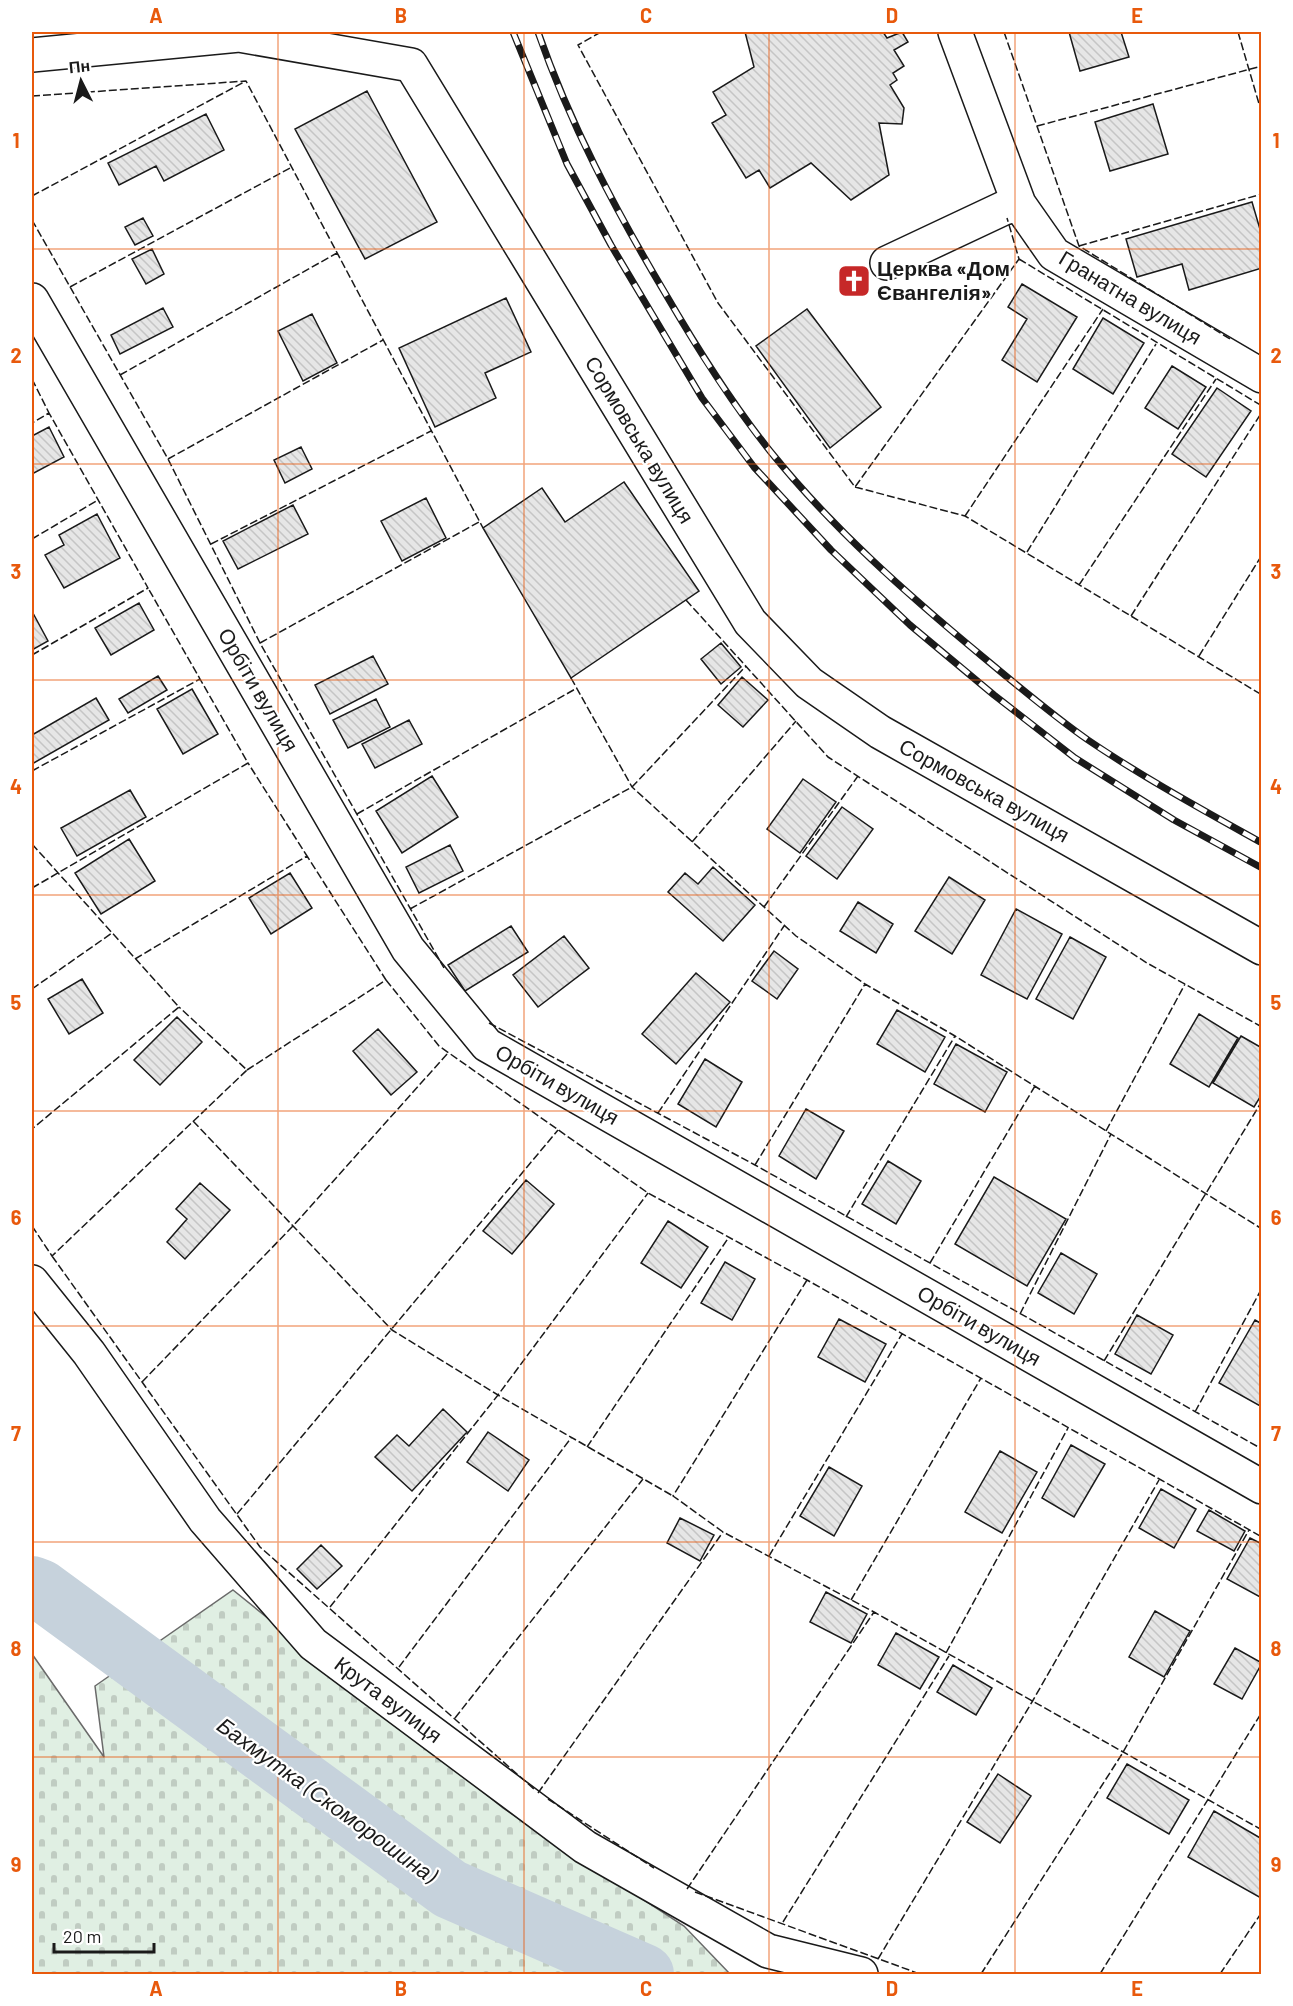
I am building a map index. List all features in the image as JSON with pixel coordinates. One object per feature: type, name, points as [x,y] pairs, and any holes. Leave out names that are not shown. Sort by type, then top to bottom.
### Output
[{"type":"street","name":"Гранатна вулиця","points":[[955,32],[1019,204],[1054,254],[1262,376]]},
{"type":"street","name":"Сормовська вулиця","points":[[32,55],[239,34],[411,65],[757,630],[809,683],[880,732],[1262,948]]},
{"type":"street","points":[[887,263],[1004,208],[1019,204]]},
{"type":"street","name":"Орбіти вулиця","points":[[32,300],[408,949],[487,1045],[1262,1487]]},
{"type":"street","name":"Крута вулиця","points":[[32,1282],[89,1353],[205,1520],[313,1644],[585,1847],[768,1951],[861,1974]]},
{"type":"green space","points":[[233,1590],[503,1808],[684,1926],[730,1974],[32,1974],[32,1654],[104,1757],[95,1686]]},
{"type":"building","points":[[745,32],[883,32],[887,38],[902,32],[908,42],[894,50],[904,66],[893,73],[897,80],[890,85],[904,108],[902,124],[879,123],[889,175],[851,200],[811,163],[770,188],[759,170],[746,178],[712,123],[726,115],[713,92],[754,67]]},
{"type":"building","points":[[1069,32],[1121,32],[1129,57],[1080,71]]},
{"type":"building","points":[[367,91],[437,222],[365,259],[295,129]]},
{"type":"building","points":[[1153,104],[1168,154],[1110,171],[1095,122]]},
{"type":"building","points":[[206,114],[224,150],[164,181],[156,166],[119,185],[108,163]]},
{"type":"building","points":[[1252,202],[1262,236],[1262,268],[1189,290],[1182,264],[1137,277],[1126,239]]},
{"type":"building","points":[[143,218],[153,236],[135,245],[125,227]]},
{"type":"building","points":[[152,249],[164,274],[146,284],[132,259]]},
{"type":"building","points":[[1022,284],[1077,317],[1037,382],[1002,360],[1027,319],[1008,307]]},
{"type":"building","points":[[506,298],[531,352],[485,373],[496,398],[435,427],[399,348]]},
{"type":"building","points":[[163,308],[173,327],[120,354],[111,335]]},
{"type":"building","points":[[807,309],[881,407],[830,448],[756,346]]},
{"type":"building","points":[[312,314],[337,363],[303,381],[278,331]]},
{"type":"building","points":[[1103,318],[1144,343],[1113,394],[1073,369]]},
{"type":"building","points":[[1172,366],[1206,387],[1178,429],[1145,408]]},
{"type":"building","points":[[1217,388],[1251,411],[1206,477],[1172,454]]},
{"type":"building","points":[[49,427],[64,457],[32,474],[32,436]]},
{"type":"building","points":[[301,447],[312,469],[285,483],[274,460]]},
{"type":"building","points":[[624,482],[699,591],[571,678],[483,528],[542,488],[565,522]]},
{"type":"building","points":[[426,498],[446,538],[402,561],[381,521]]},
{"type":"building","points":[[293,505],[308,534],[238,569],[223,541]]},
{"type":"building","points":[[97,514],[120,558],[64,588],[45,555],[64,545],[59,535]]},
{"type":"building","points":[[139,603],[154,630],[111,655],[95,628]]},
{"type":"building","points":[[34,615],[48,641],[32,650],[32,617]]},
{"type":"building","points":[[721,643],[741,667],[721,684],[701,659]]},
{"type":"building","points":[[373,656],[388,684],[330,714],[315,685]]},
{"type":"building","points":[[158,676],[167,690],[128,713],[119,699]]},
{"type":"building","points":[[742,677],[768,700],[743,727],[718,705]]},
{"type":"building","points":[[192,689],[218,734],[183,754],[157,709]]},
{"type":"building","points":[[96,698],[109,720],[32,764],[32,735]]},
{"type":"building","points":[[376,699],[390,727],[348,748],[333,720]]},
{"type":"building","points":[[409,720],[422,744],[375,768],[362,744]]},
{"type":"building","points":[[432,776],[458,817],[402,853],[376,811]]},
{"type":"building","points":[[803,779],[836,802],[800,853],[767,829]]},
{"type":"building","points":[[130,790],[146,817],[77,856],[61,828]]},
{"type":"building","points":[[842,807],[873,829],[837,879],[806,856]]},
{"type":"building","points":[[129,839],[155,881],[101,914],[75,873]]},
{"type":"building","points":[[450,845],[463,871],[419,893],[406,867]]},
{"type":"building","points":[[713,867],[755,905],[723,941],[668,892],[685,873],[698,884]]},
{"type":"building","points":[[290,873],[312,908],[271,934],[249,898]]},
{"type":"building","points":[[949,877],[985,900],[952,954],[915,931]]},
{"type":"building","points":[[858,902],[893,924],[876,953],[840,931]]},
{"type":"building","points":[[1016,909],[1062,934],[1027,999],[981,975]]},
{"type":"building","points":[[511,926],[528,952],[465,991],[448,965]]},
{"type":"building","points":[[564,936],[589,968],[538,1007],[513,975]]},
{"type":"building","points":[[1070,937],[1106,957],[1073,1019],[1036,999]]},
{"type":"building","points":[[774,951],[798,969],[777,999],[752,981]]},
{"type":"building","points":[[696,973],[730,1002],[676,1064],[642,1034]]},
{"type":"building","points":[[82,979],[103,1013],[69,1034],[48,999]]},
{"type":"building","points":[[897,1010],[945,1037],[925,1072],[877,1044]]},
{"type":"building","points":[[1199,1014],[1238,1038],[1209,1087],[1170,1064]]},
{"type":"building","points":[[177,1017],[202,1042],[160,1085],[134,1060]]},
{"type":"building","points":[[378,1029],[417,1072],[391,1095],[353,1051]]},
{"type":"building","points":[[1241,1036],[1262,1048],[1262,1094],[1254,1107],[1213,1083]]},
{"type":"building","points":[[956,1044],[1007,1072],[985,1112],[934,1084]]},
{"type":"building","points":[[705,1059],[742,1082],[716,1127],[678,1104]]},
{"type":"building","points":[[806,1109],[844,1131],[816,1179],[779,1156]]},
{"type":"building","points":[[888,1161],[921,1181],[896,1224],[862,1204]]},
{"type":"building","points":[[994,1177],[1066,1219],[1027,1286],[955,1244]]},
{"type":"building","points":[[526,1180],[554,1204],[512,1254],[483,1231]]},
{"type":"building","points":[[200,1183],[230,1210],[185,1259],[167,1242],[187,1219],[176,1209]]},
{"type":"building","points":[[668,1221],[708,1247],[681,1288],[641,1263]]},
{"type":"building","points":[[1061,1253],[1097,1274],[1074,1314],[1038,1293]]},
{"type":"building","points":[[725,1262],[755,1279],[732,1320],[701,1303]]},
{"type":"building","points":[[1137,1315],[1173,1335],[1151,1374],[1115,1354]]},
{"type":"building","points":[[839,1319],[886,1344],[865,1382],[818,1357]]},
{"type":"building","points":[[1255,1320],[1262,1324],[1262,1407],[1219,1383]]},
{"type":"building","points":[[443,1409],[467,1432],[412,1491],[375,1457],[397,1435],[409,1446]]},
{"type":"building","points":[[488,1432],[529,1460],[508,1491],[467,1462]]},
{"type":"building","points":[[1071,1445],[1105,1464],[1074,1517],[1042,1498]]},
{"type":"building","points":[[1000,1451],[1037,1472],[1002,1533],[965,1512]]},
{"type":"building","points":[[829,1467],[862,1486],[834,1536],[800,1516]]},
{"type":"building","points":[[1161,1489],[1196,1509],[1174,1548],[1139,1528]]},
{"type":"building","points":[[1209,1510],[1245,1531],[1234,1551],[1197,1531]]},
{"type":"building","points":[[680,1518],[714,1535],[700,1561],[667,1543]]},
{"type":"building","points":[[1250,1538],[1262,1544],[1262,1598],[1227,1579]]},
{"type":"building","points":[[321,1545],[342,1566],[317,1589],[297,1569]]},
{"type":"building","points":[[826,1592],[867,1614],[851,1643],[810,1622]]},
{"type":"building","points":[[1155,1611],[1190,1631],[1164,1677],[1129,1657]]},
{"type":"building","points":[[896,1633],[939,1657],[920,1689],[878,1665]]},
{"type":"building","points":[[1235,1648],[1262,1663],[1242,1699],[1214,1684]]},
{"type":"building","points":[[953,1665],[992,1688],[976,1715],[937,1692]]},
{"type":"building","points":[[1127,1764],[1189,1800],[1169,1834],[1107,1798]]},
{"type":"building","points":[[998,1774],[1031,1796],[1000,1843],[967,1822]]},
{"type":"building","points":[[1214,1811],[1262,1839],[1261,1898],[1188,1857]]},
{"type":"waterway","name":"Бахмутка (Скоморошина)","points":[[32,1586],[40,1589],[450,1889],[644,1974]]},
{"type":"railway","points":[[513,32],[567,164],[611,245],[702,398],[754,467],[831,550],[910,625],[994,695],[1075,758],[1174,820],[1262,868]]},
{"type":"railway","points":[[538,32],[579,133],[646,261],[728,394],[755,432],[794,479],[871,559],[1048,710],[1088,740],[1131,767],[1262,843]]},
{"type":"fence","points":[[601,32],[578,45],[718,303],[855,487],[1019,259],[1007,218]]},
{"type":"fence","points":[[1004,32],[1079,246],[1230,339]]},
{"type":"fence","points":[[1238,32],[1262,114]]},
{"type":"fence","points":[[1037,126],[1262,66]]},
{"type":"fence","points":[[32,96],[246,81],[483,528]]},
{"type":"fence","points":[[32,196],[244,82]]},
{"type":"fence","points":[[70,287],[292,167]]},
{"type":"fence","points":[[1079,246],[1262,194]]},
{"type":"fence","points":[[32,220],[168,459],[260,643],[444,968]]},
{"type":"fence","points":[[120,375],[337,253]]},
{"type":"fence","points":[[1019,259],[1262,406]]},
{"type":"fence","points":[[965,516],[1103,309]]},
{"type":"fence","points":[[168,459],[383,340]]},
{"type":"fence","points":[[1027,552],[1156,344]]},
{"type":"fence","points":[[32,379],[49,413],[32,423]]},
{"type":"fence","points":[[1079,585],[1216,379]]},
{"type":"fence","points":[[1131,616],[1262,412]]},
{"type":"fence","points":[[32,655],[148,588],[49,413]]},
{"type":"fence","points":[[211,544],[431,431]]},
{"type":"fence","points":[[855,487],[965,516],[1262,695]]},
{"type":"fence","points":[[32,539],[98,500]]},
{"type":"fence","points":[[260,643],[479,522]]},
{"type":"fence","points":[[1199,656],[1262,555]]},
{"type":"fence","points":[[32,771],[200,679],[148,588]]},
{"type":"fence","points":[[686,600],[828,757],[1147,963],[1262,1027]]},
{"type":"fence","points":[[410,909],[632,787],[746,666]]},
{"type":"fence","points":[[571,678],[632,787],[796,936],[865,984],[955,1036],[1262,1229]]},
{"type":"fence","points":[[32,888],[248,763],[200,679]]},
{"type":"fence","points":[[357,814],[577,688]]},
{"type":"fence","points":[[692,842],[796,721]]},
{"type":"fence","points":[[135,959],[307,856],[248,763]]},
{"type":"fence","points":[[764,907],[858,776]]},
{"type":"fence","points":[[32,844],[179,1007],[32,1129]]},
{"type":"fence","points":[[247,1070],[386,980],[307,856]]},
{"type":"fence","points":[[658,1113],[784,926]]},
{"type":"fence","points":[[32,989],[112,933]]},
{"type":"fence","points":[[386,980],[439,1046],[648,1193],[807,1280],[1262,1537]]},
{"type":"fence","points":[[755,1165],[865,984]]},
{"type":"fence","points":[[1106,1131],[1185,984]]},
{"type":"fence","points":[[32,1226],[52,1256],[247,1070],[179,1007]]},
{"type":"fence","points":[[489,1023],[755,1165],[1262,1449]]},
{"type":"fence","points":[[846,1217],[955,1036]]},
{"type":"fence","points":[[142,1382],[293,1226],[448,1053]]},
{"type":"fence","points":[[930,1263],[1035,1086]]},
{"type":"fence","points":[[1104,1361],[1262,1101]]},
{"type":"fence","points":[[193,1121],[392,1330],[498,1395],[673,1496]]},
{"type":"fence","points":[[237,1514],[558,1130]]},
{"type":"fence","points":[[1020,1314],[1111,1134]]},
{"type":"fence","points":[[330,1607],[498,1395],[648,1193]]},
{"type":"fence","points":[[587,1447],[729,1237]]},
{"type":"fence","points":[[52,1256],[260,1547],[534,1789]]},
{"type":"fence","points":[[807,1280],[673,1496],[723,1532],[874,1612],[1262,1830]]},
{"type":"fence","points":[[1195,1412],[1262,1288]]},
{"type":"fence","points":[[769,1556],[902,1334]]},
{"type":"fence","points":[[851,1600],[981,1378]]},
{"type":"fence","points":[[946,1653],[1068,1428]]},
{"type":"fence","points":[[399,1667],[571,1438]]},
{"type":"fence","points":[[455,1718],[643,1479]]},
{"type":"fence","points":[[878,1959],[1032,1702],[1159,1480]]},
{"type":"fence","points":[[981,1974],[1122,1754],[1249,1530]]},
{"type":"fence","points":[[538,1793],[723,1532]]},
{"type":"fence","points":[[687,1889],[874,1612]]},
{"type":"fence","points":[[783,1922],[949,1656]]},
{"type":"fence","points":[[1100,1974],[1262,1712]]},
{"type":"fence","points":[[548,1799],[654,1868]]},
{"type":"fence","points":[[695,1892],[920,1974]]},
{"type":"fence","points":[[1220,1974],[1262,1912]]},
{"type":"place","name":"Церква «Дом Євангелія»","points":[[854,281]]}]
